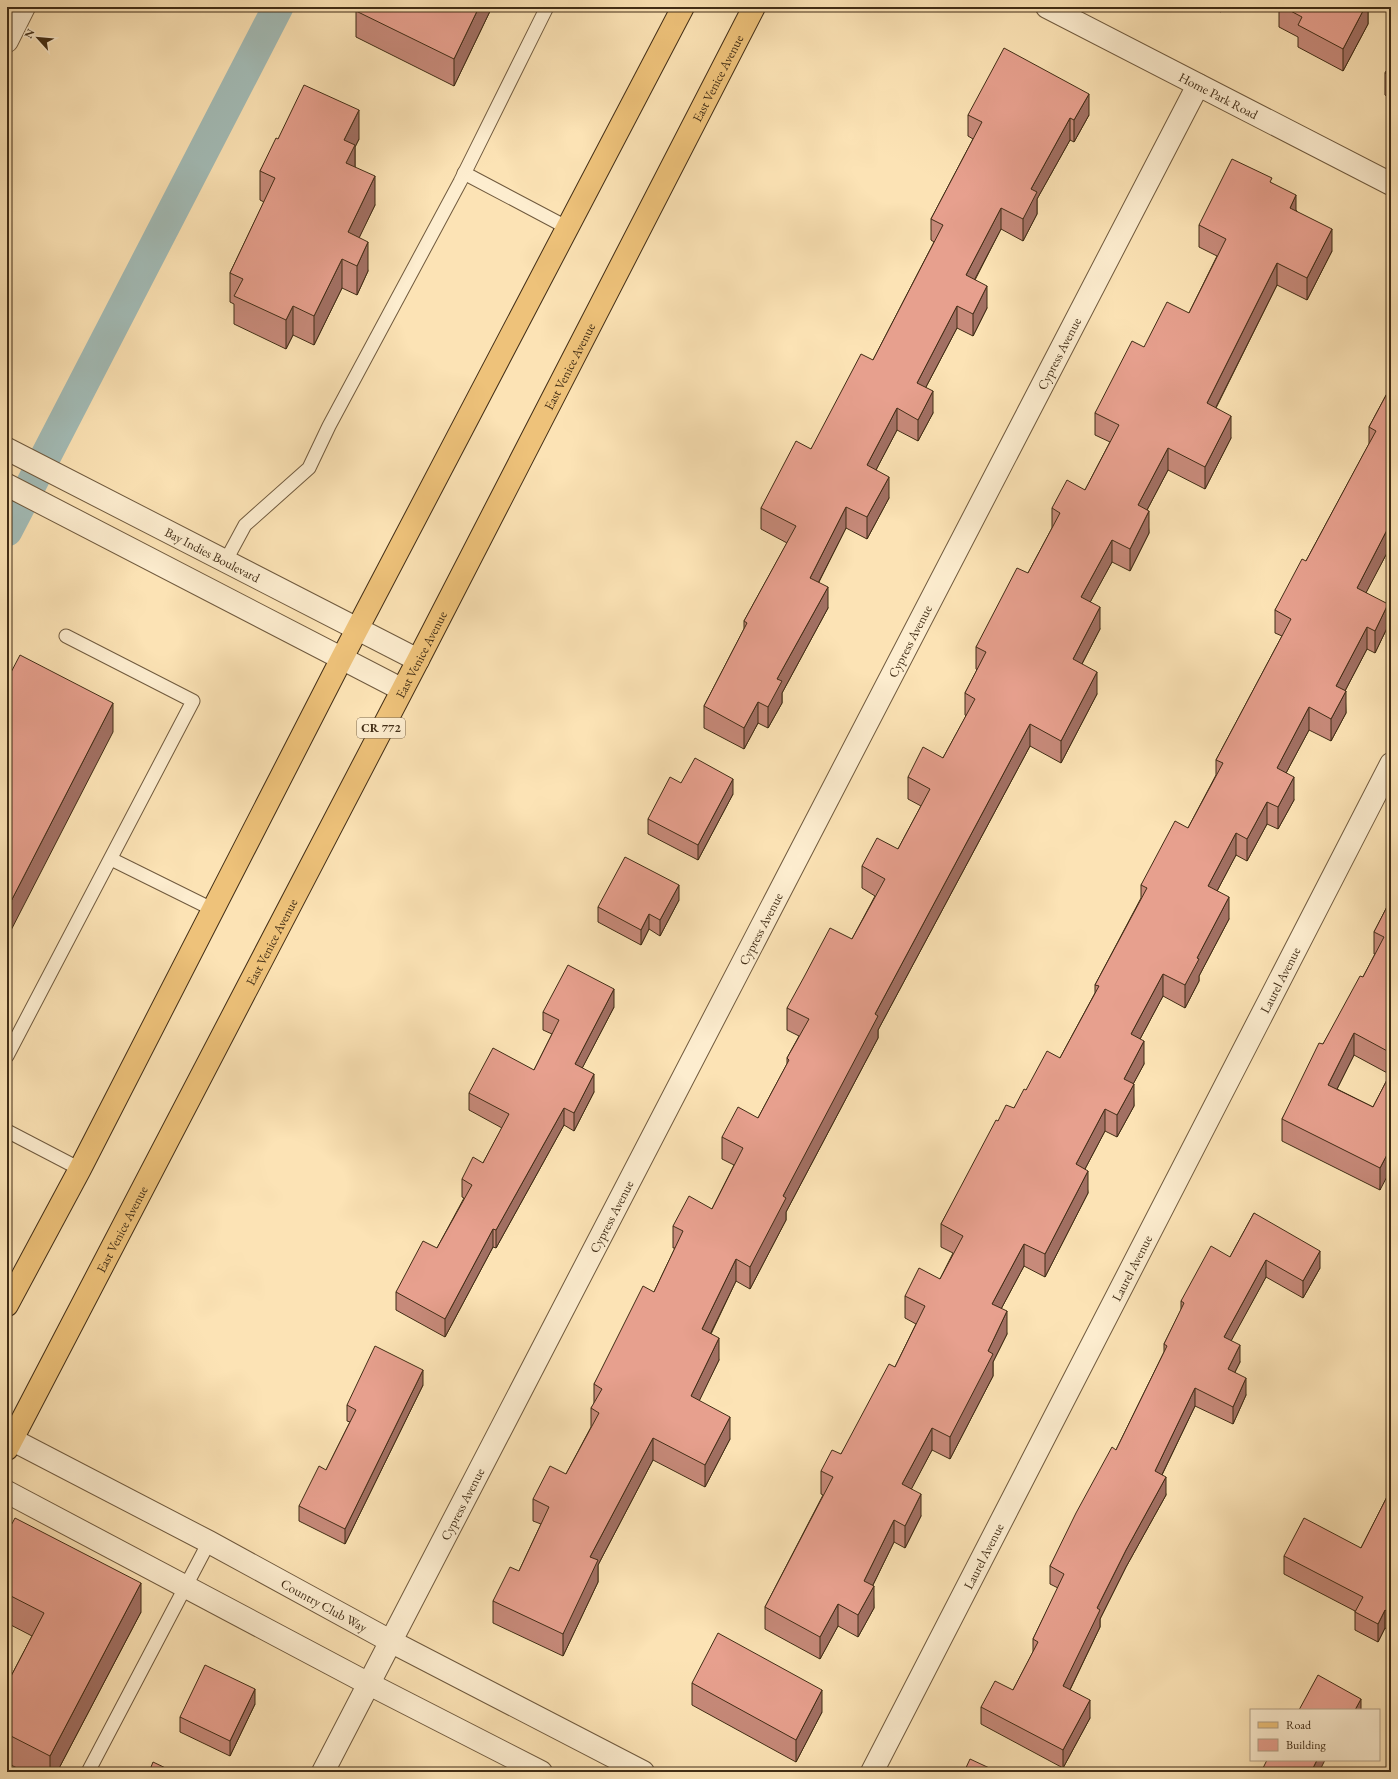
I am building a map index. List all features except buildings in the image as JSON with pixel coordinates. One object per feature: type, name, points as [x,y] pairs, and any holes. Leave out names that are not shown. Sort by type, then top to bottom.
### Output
[{"type":"main road","points":[[7,1305],[80,1169],[342,658],[683,7]]},
{"type":"main road","name":"East Venice Avenue","points":[[9,1442],[401,689],[418,660],[754,7]]},
{"type":"street","points":[[7,41],[24,7]]},
{"type":"street","name":"Home Park Road","points":[[1047,7],[1391,184]]},
{"type":"street","name":"Cypress Avenue","points":[[323,1772],[392,1642],[1198,85]]},
{"type":"street","name":"Bay Indies Boulevard","points":[[7,449],[418,660]]},
{"type":"street","points":[[7,485],[401,689]]},
{"type":"street","name":"Laurel Avenue","points":[[872,1772],[1391,764]]},
{"type":"street","name":"Country Club Way","points":[[9,1442],[209,1542],[392,1642],[643,1772]]},
{"type":"street","points":[[7,1492],[186,1585],[369,1684],[542,1772]]},
{"type":"lane","points":[[225,562],[245,525],[309,468],[329,426],[464,172],[547,7]]},
{"type":"lane","points":[[464,172],[568,228]]},
{"type":"lane","points":[[7,1056],[193,701],[66,636]]},
{"type":"lane","points":[[111,859],[214,910]]},
{"type":"lane","points":[[7,1131],[80,1169]]},
{"type":"lane","points":[[88,1772],[209,1542]]},
{"type":"waterway","points":[[7,531],[278,7]]}]
